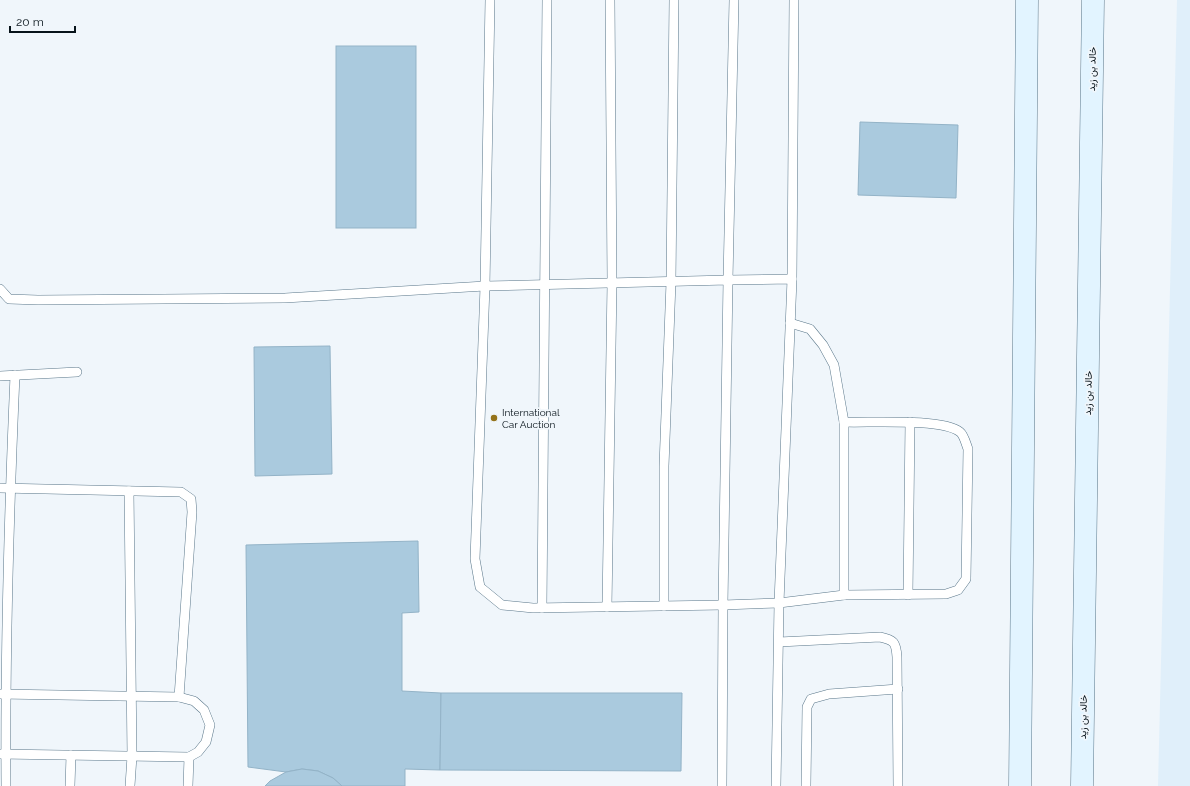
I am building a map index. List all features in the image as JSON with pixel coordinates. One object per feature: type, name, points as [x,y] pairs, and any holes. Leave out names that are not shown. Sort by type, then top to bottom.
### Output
[{"type":"street","points":[[1020,786],[1027,0]]},
{"type":"street","name":"خالد بن زيد","points":[[1082,786],[1093,0]]},
{"type":"lane","points":[[490,0],[485,286],[475,560],[480,587],[502,605],[542,608],[779,603],[844,595],[946,594],[958,590],[966,579],[968,449],[962,433],[954,428],[910,422],[844,422]]},
{"type":"lane","points":[[542,608],[547,0]]},
{"type":"lane","points":[[607,607],[612,283],[610,0]]},
{"type":"lane","points":[[664,606],[664,466],[671,282],[674,0]]},
{"type":"lane","points":[[722,786],[723,605],[734,0]]},
{"type":"lane","points":[[776,786],[779,603],[792,279],[794,0]]},
{"type":"lane","points":[[0,289],[9,298],[38,300],[285,298],[485,286],[792,279]]},
{"type":"lane","points":[[790,324],[810,330],[823,345],[834,365],[844,422],[844,595]]},
{"type":"lane","points":[[0,376],[77,372]]},
{"type":"lane","points":[[6,786],[3,754],[3,694],[15,375]]},
{"type":"lane","points":[[908,595],[910,422]]},
{"type":"lane","points":[[0,488],[181,492],[191,499],[192,512],[179,698]]},
{"type":"lane","points":[[129,491],[132,696],[132,756],[130,786]]},
{"type":"lane","points":[[779,642],[880,637],[891,640],[896,647],[898,689],[898,786]]},
{"type":"lane","points":[[806,786],[807,707],[811,699],[829,694],[898,689]]},
{"type":"lane","points":[[3,694],[179,698],[194,701],[204,710],[210,725],[206,742],[198,752],[189,757],[3,754]]},
{"type":"lane","points":[[70,786],[71,754]]},
{"type":"lane","points":[[188,786],[189,757]]},
{"type":"shaded area","points":[[1177,0],[1190,0],[1190,786],[1158,786]]},
{"type":"building","points":[[336,46],[416,46],[416,228],[336,228]]},
{"type":"building","points":[[860,122],[958,125],[956,198],[858,195]]},
{"type":"building","points":[[330,346],[332,474],[255,476],[254,347]]},
{"type":"building","points":[[418,541],[419,612],[402,613],[402,691],[441,693],[440,770],[405,769],[405,786],[342,786],[333,778],[318,771],[302,769],[286,772],[248,767],[246,545]]},
{"type":"building","points":[[441,693],[682,693],[681,771],[440,770]]},
{"type":"building","points":[[302,769],[318,771],[333,778],[342,786],[265,786],[270,781],[286,772]]},
{"type":"place","name":"International Car Auction","points":[[494,418]]}]
